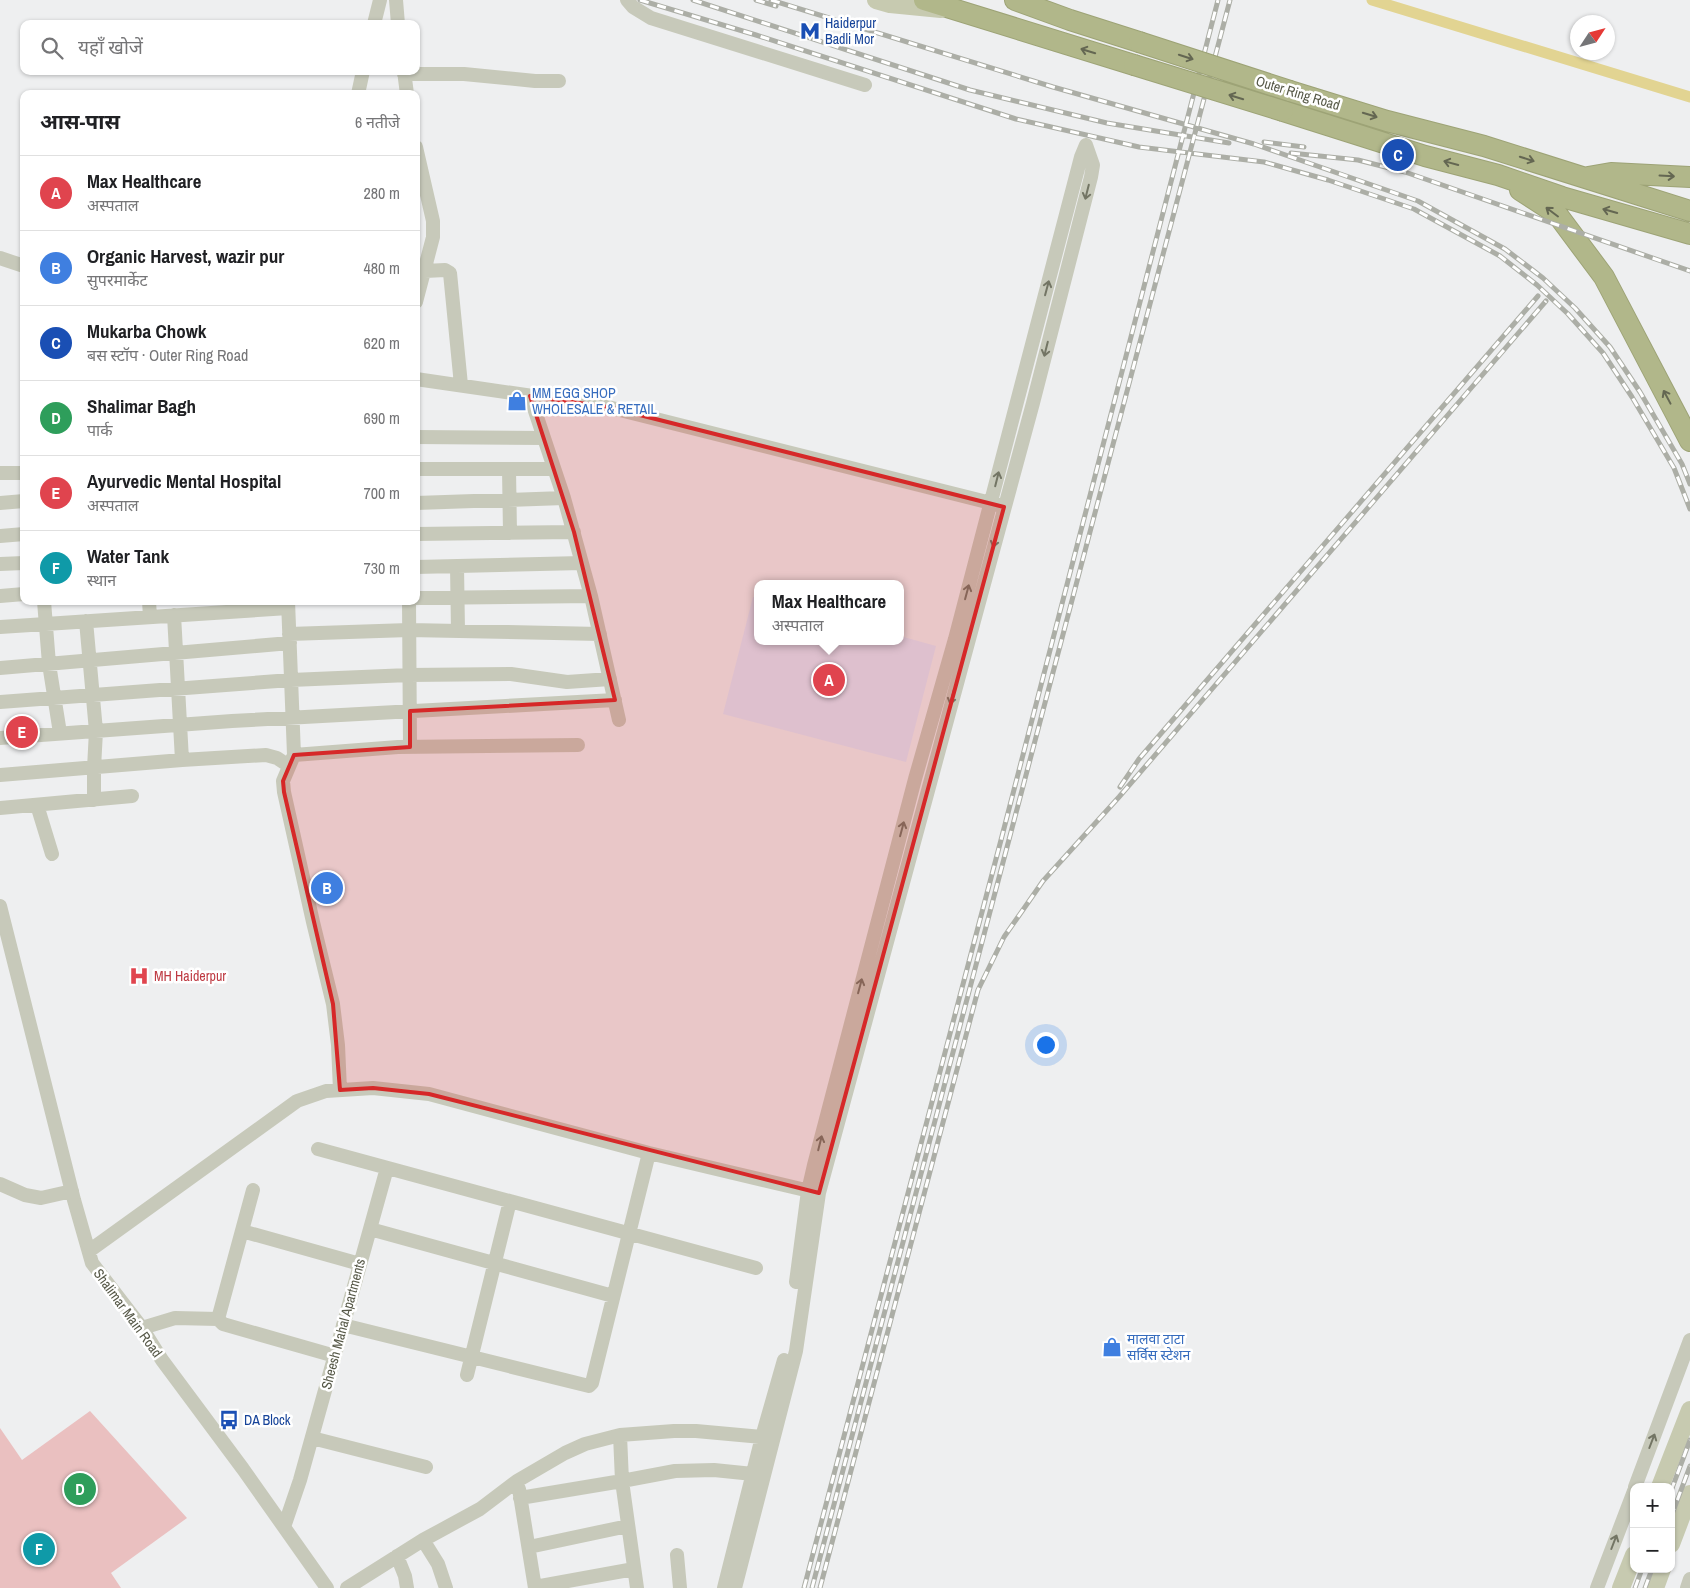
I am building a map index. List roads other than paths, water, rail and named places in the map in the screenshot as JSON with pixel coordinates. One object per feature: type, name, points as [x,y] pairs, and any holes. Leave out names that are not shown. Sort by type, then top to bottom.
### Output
[{"type":"highway","name":"Outer Ring Road","points":[[924,0],[1425,156],[1498,175]]},
{"type":"highway","name":"Outer Ring Road","points":[[1015,0],[1070,20],[1290,91],[1484,146],[1690,211]]},
{"type":"highway","points":[[1584,178],[1611,173],[1690,178]]},
{"type":"highway","points":[[1498,175],[1562,197],[1690,234]]},
{"type":"highway","points":[[1498,175],[1557,214],[1604,277],[1690,441]]},
{"type":"main road","name":"Outer Ring Road","points":[[876,0],[890,4],[959,11]]},
{"type":"main road","points":[[1662,1483],[1690,1410]]},
{"type":"main road","points":[[1675,1533],[1690,1494]]},
{"type":"main road","points":[[1621,1588],[1630,1565]]},
{"type":"main road","points":[[1655,1588],[1661,1573]]},
{"type":"street","points":[[375,20],[380,0]]},
{"type":"street","points":[[396,0],[398,20]]},
{"type":"street","points":[[627,0],[633,7],[651,18],[865,84]]},
{"type":"street","points":[[420,73],[559,81]]},
{"type":"street","points":[[359,90],[362,75]]},
{"type":"street","points":[[404,75],[406,90]]},
{"type":"street","points":[[724,1588],[762,1437],[788,1348],[814,1192],[915,779],[950,657],[998,505],[1091,177],[1093,165],[1086,145],[1029,354],[998,505]]},
{"type":"street","points":[[420,164],[433,221],[433,237],[420,288]]},
{"type":"street","points":[[0,258],[20,265]]},
{"type":"street","points":[[425,271],[445,270],[450,273],[461,386]]},
{"type":"street","points":[[420,380],[608,407],[998,505]]},
{"type":"street","points":[[530,396],[574,532],[591,596],[619,720]]},
{"type":"street","points":[[420,437],[544,438]]},
{"type":"street","points":[[420,469],[554,469]]},
{"type":"street","points":[[510,469],[510,533]]},
{"type":"street","points":[[0,473],[20,473]]},
{"type":"street","points":[[420,502],[564,498]]},
{"type":"street","points":[[0,503],[20,501]]},
{"type":"street","points":[[420,534],[574,532]]},
{"type":"street","points":[[0,536],[20,534]]},
{"type":"street","points":[[420,567],[582,562]]},
{"type":"street","points":[[0,564],[20,563]]},
{"type":"street","points":[[457,566],[458,631]]},
{"type":"street","points":[[0,596],[20,594]]},
{"type":"street","points":[[420,598],[591,596]]},
{"type":"street","points":[[44,605],[49,664],[60,734]]},
{"type":"street","points":[[150,605],[150,617]]},
{"type":"street","points":[[0,627],[150,617],[278,605]]},
{"type":"street","points":[[288,605],[293,718],[292,761],[283,781],[284,792],[333,1004],[338,1045],[340,1090]]},
{"type":"street","points":[[409,605],[410,746]]},
{"type":"street","points":[[174,615],[182,760]]},
{"type":"street","points":[[86,621],[96,731],[94,800]]},
{"type":"street","points":[[0,668],[176,653],[289,639],[409,630],[600,634]]},
{"type":"street","points":[[0,702],[291,680],[409,675],[511,674],[567,682],[610,678]]},
{"type":"street","points":[[0,738],[293,718],[615,700]]},
{"type":"street","points":[[0,775],[266,755],[292,761],[410,746],[578,745]]},
{"type":"street","points":[[0,808],[132,796]]},
{"type":"street","points":[[37,805],[52,854]]},
{"type":"street","name":"Shalimar Main Road","points":[[0,906],[92,1263],[142,1328],[162,1360],[284,1527],[322,1586]]},
{"type":"street","points":[[88,1250],[297,1102],[326,1090],[373,1088],[429,1094],[649,1153],[814,1192]]},
{"type":"street","points":[[318,1149],[756,1268]]},
{"type":"street","points":[[343,1325],[589,1386],[592,1383],[649,1153]]},
{"type":"street","name":"Sheesh Mahal Apartments","points":[[284,1527],[300,1480],[387,1168]]},
{"type":"street","points":[[0,1184],[41,1198],[72,1191]]},
{"type":"street","points":[[218,1320],[253,1190]]},
{"type":"street","points":[[735,1588],[796,1351],[814,1192]]},
{"type":"street","points":[[466,1375],[510,1201]]},
{"type":"street","points":[[370,1229],[613,1296]]},
{"type":"street","points":[[242,1231],[360,1264]]},
{"type":"street","points":[[142,1328],[175,1318],[218,1320],[223,1324],[335,1356]]},
{"type":"street","points":[[1636,1483],[1690,1340]]},
{"type":"street","points":[[347,1588],[423,1540],[480,1509],[517,1481],[565,1453],[585,1444],[620,1435],[648,1432],[681,1431],[762,1437]]},
{"type":"street","points":[[620,1435],[622,1481],[637,1588]]},
{"type":"street","points":[[312,1438],[426,1467]]},
{"type":"street","points":[[520,1498],[675,1471],[714,1470],[753,1474]]},
{"type":"street","points":[[517,1481],[535,1588],[634,1570]]},
{"type":"street","points":[[1597,1588],[1630,1501]]},
{"type":"street","points":[[529,1547],[628,1526]]},
{"type":"street","points":[[423,1540],[438,1564],[446,1588]]},
{"type":"street","points":[[677,1554],[680,1588]]},
{"type":"street","points":[[397,1556],[405,1576],[407,1588]]},
{"type":"street","points":[[1687,1588],[1690,1579]]},
{"type":"waterway","points":[[1372,0],[1690,97]]},
{"type":"railway","points":[[640,0],[756,35],[1016,119],[1139,147],[1264,162],[1328,180],[1414,209],[1500,256],[1537,285],[1568,314],[1603,353],[1632,397],[1674,468],[1690,509]]},
{"type":"railway","points":[[693,0],[970,90],[1107,123],[1229,143]]},
{"type":"railway","points":[[756,0],[776,6]]},
{"type":"railway","points":[[771,0],[1053,87],[1254,144],[1418,201],[1505,249],[1543,278],[1575,308],[1610,347],[1640,392],[1682,464],[1690,484]]},
{"type":"railway","points":[[804,1588],[1001,840],[1218,0]]},
{"type":"railway","points":[[812,1588],[1230,0]]},
{"type":"railway","points":[[1264,142],[1304,147]]},
{"type":"railway","points":[[1291,153],[1358,160],[1405,172],[1690,271]]},
{"type":"railway","points":[[1120,787],[1139,759],[1538,296]]},
{"type":"railway","points":[[820,1588],[978,990],[1004,937],[1043,881],[1119,797],[1546,301]]},
{"type":"railway","points":[[1674,1483],[1690,1440]]},
{"type":"railway","points":[[1675,1506],[1690,1466]]},
{"type":"railway","points":[[1635,1588],[1641,1573]]},
{"type":"railway","points":[[1645,1588],[1651,1573]]},
{"type":"place","name":"Haiderpur Badli Mor","points":[[810,31]]},
{"type":"place","name":"Mukarba Chowk","points":[[1398,155]]},
{"type":"place","name":"MM EGG SHOP WHOLESALE & RETAIL","points":[[517,401]]},
{"type":"place","name":"Max Healthcare","points":[[829,680]]},
{"type":"place","name":"Ayurvedic Mental Hospital","points":[[22,732]]},
{"type":"place","name":"Organic Harvest, wazir pur","points":[[327,888]]},
{"type":"place","name":"MH Haiderpur","points":[[139,976]]},
{"type":"place","name":"मालवा टाटा सर्विस स्टेशन","points":[[1112,1347]]},
{"type":"place","name":"DA Block","points":[[229,1420]]},
{"type":"place","name":"Shalimar Bagh","points":[[80,1489]]},
{"type":"place","name":"Water Tank","points":[[39,1549]]}]
